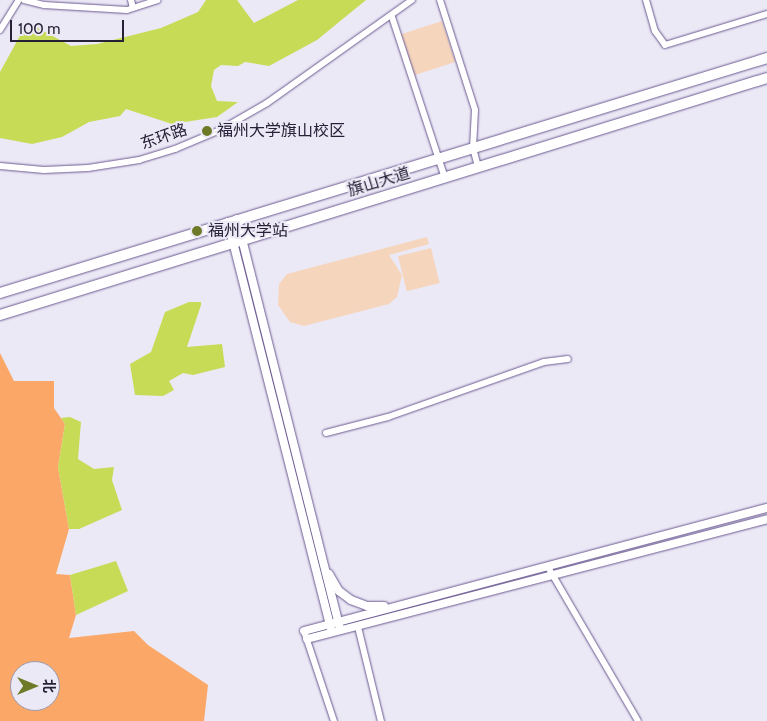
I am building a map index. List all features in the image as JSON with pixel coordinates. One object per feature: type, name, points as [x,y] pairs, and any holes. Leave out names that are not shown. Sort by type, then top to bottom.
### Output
[{"type":"highway","name":"旗山大道","points":[[0,293],[767,58]]},
{"type":"highway","name":"旗山大道","points":[[0,315],[767,78]]},
{"type":"street","points":[[0,30],[18,0]]},
{"type":"street","points":[[24,0],[44,5],[133,8],[158,0]]},
{"type":"street","points":[[131,0],[133,8]]},
{"type":"street","name":"东环路","points":[[0,166],[44,170],[88,168],[139,160],[175,149],[220,130],[267,104],[392,17],[412,0]]},
{"type":"street","points":[[440,0],[475,110],[473,148],[478,168]]},
{"type":"street","points":[[646,0],[655,31],[665,45],[767,14]]},
{"type":"street","points":[[392,17],[444,178]]},
{"type":"street","points":[[233,221],[336,632]]},
{"type":"street","points":[[238,241],[323,562],[334,623]]},
{"type":"street","points":[[326,433],[388,417],[544,362],[568,359]]},
{"type":"street","points":[[334,721],[304,631],[767,508]]},
{"type":"street","points":[[307,639],[767,519]]},
{"type":"street","points":[[323,562],[339,590],[357,603],[378,606],[408,603]]},
{"type":"street","points":[[548,567],[638,721]]},
{"type":"street","points":[[358,627],[380,721]]},
{"type":"shaded area","points":[[206,0],[237,0],[254,23],[298,0],[366,0],[317,40],[269,66],[245,62],[238,66],[221,65],[214,70],[211,86],[217,101],[238,102],[217,117],[172,124],[126,109],[120,116],[89,122],[62,137],[32,144],[0,138],[0,72],[22,32],[38,28],[71,46],[97,44],[161,28],[198,12]]},
{"type":"shaded area","points":[[442,21],[455,62],[414,75],[401,34]]},
{"type":"shaded area","points":[[427,237],[429,244],[389,255],[402,275],[397,297],[389,304],[304,326],[290,322],[278,305],[279,284],[287,274]]},
{"type":"shaded area","points":[[431,248],[440,283],[407,291],[398,256]]},
{"type":"shaded area","points":[[189,302],[201,302],[201,305],[187,347],[222,344],[225,367],[193,375],[183,373],[169,381],[174,390],[163,396],[135,395],[130,364],[151,352],[165,312]]},
{"type":"shaded area","points":[[0,353],[14,381],[54,381],[54,408],[65,424],[58,467],[69,529],[56,574],[70,575],[76,615],[69,638],[134,631],[148,645],[208,685],[204,721],[0,721]]},
{"type":"shaded area","points":[[70,417],[81,422],[78,459],[94,469],[114,467],[112,480],[122,510],[79,529],[69,529],[58,467],[65,424],[61,418]]},
{"type":"shaded area","points":[[116,561],[128,591],[76,615],[70,575]]},
{"type":"place","name":"福州大学旗山校区","points":[[207,131]]},
{"type":"place","name":"福州大学站","points":[[197,231]]}]
